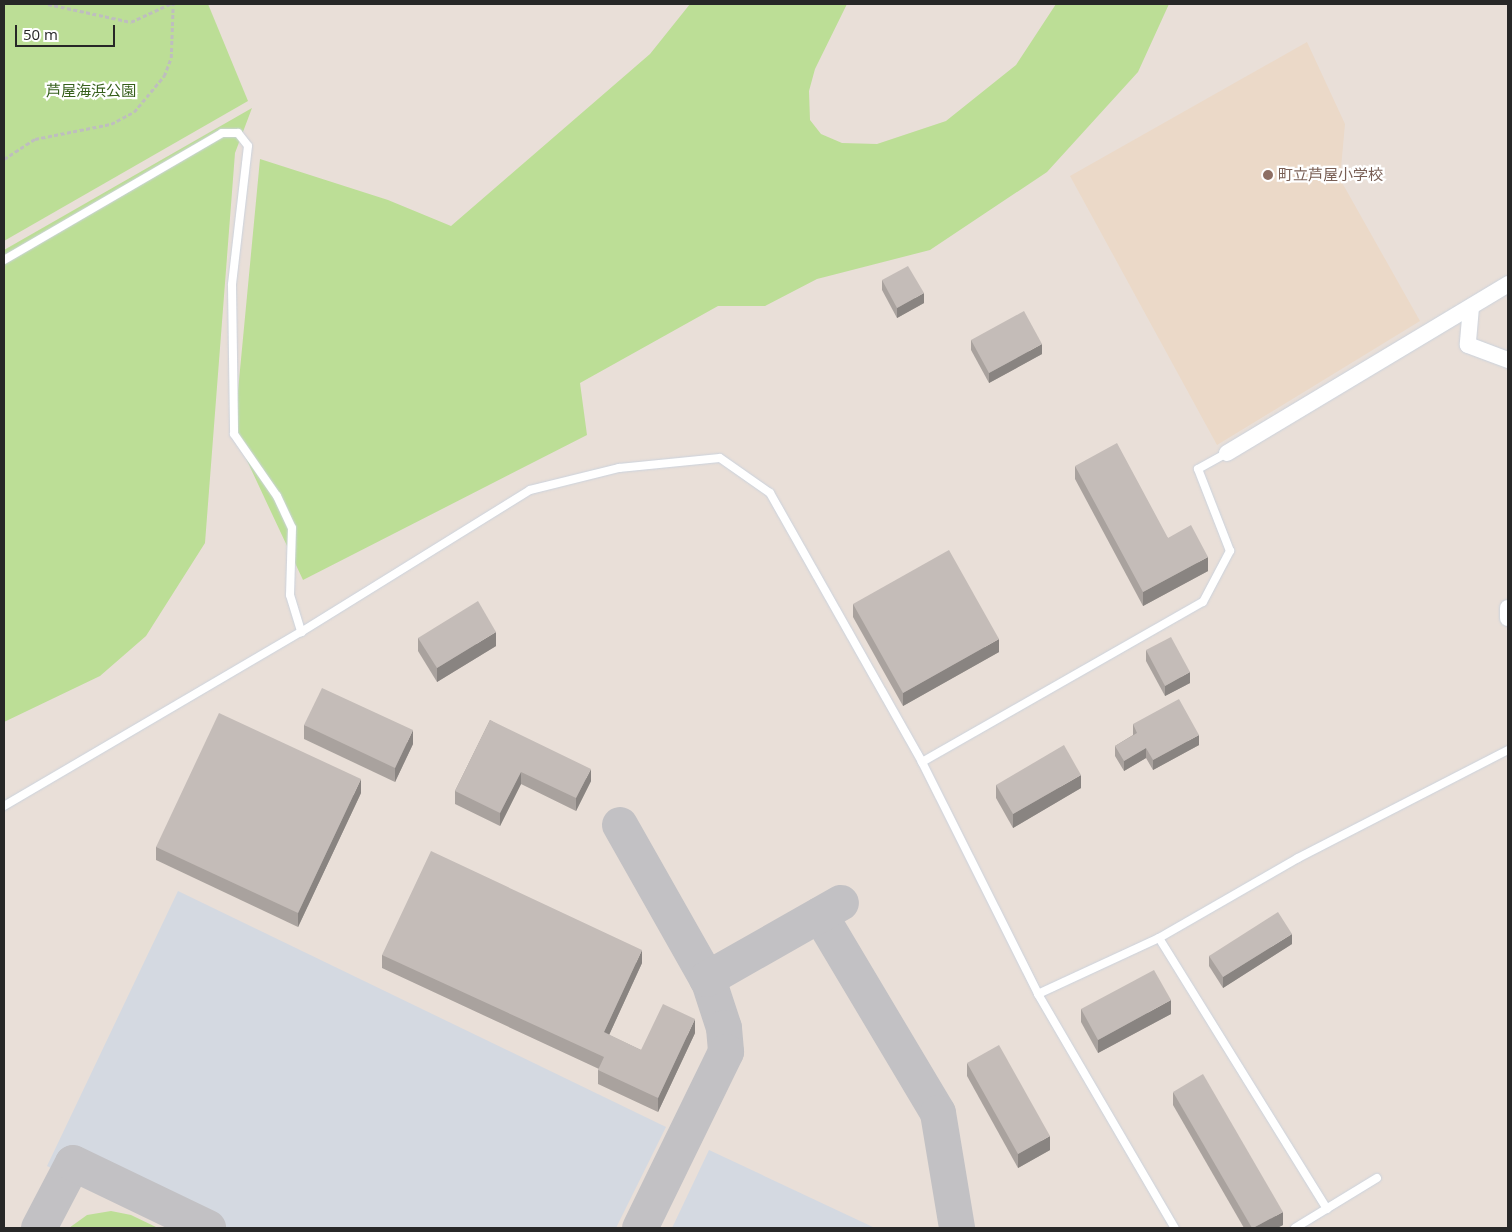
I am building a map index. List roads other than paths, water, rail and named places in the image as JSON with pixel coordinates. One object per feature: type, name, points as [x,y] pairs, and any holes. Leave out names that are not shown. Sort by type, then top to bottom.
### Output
[{"type":"street","points":[[1227,453],[1508,284]]},
{"type":"street","points":[[1472,307],[1468,345],[1508,360]]},
{"type":"lane","points":[[4,260],[222,133],[238,134],[248,146],[232,285],[234,434],[277,496],[292,528],[290,596],[302,632]]},
{"type":"lane","points":[[922,762],[1203,602],[1230,551],[1198,469],[1227,453]]},
{"type":"lane","points":[[4,806],[302,632],[530,490],[619,468],[720,458],[770,493],[922,762],[1038,994],[1175,1228]]},
{"type":"lane","points":[[1038,994],[1159,938],[1298,858],[1508,750]]},
{"type":"lane","points":[[1159,938],[1327,1209]]},
{"type":"lane","points":[[1296,1228],[1377,1178]]},
{"type":"place","name":"町立芦屋小学校","points":[[1268,175]]},
{"type":"park label","name":"芦屋海浜公園","points":[[91,91]]}]
